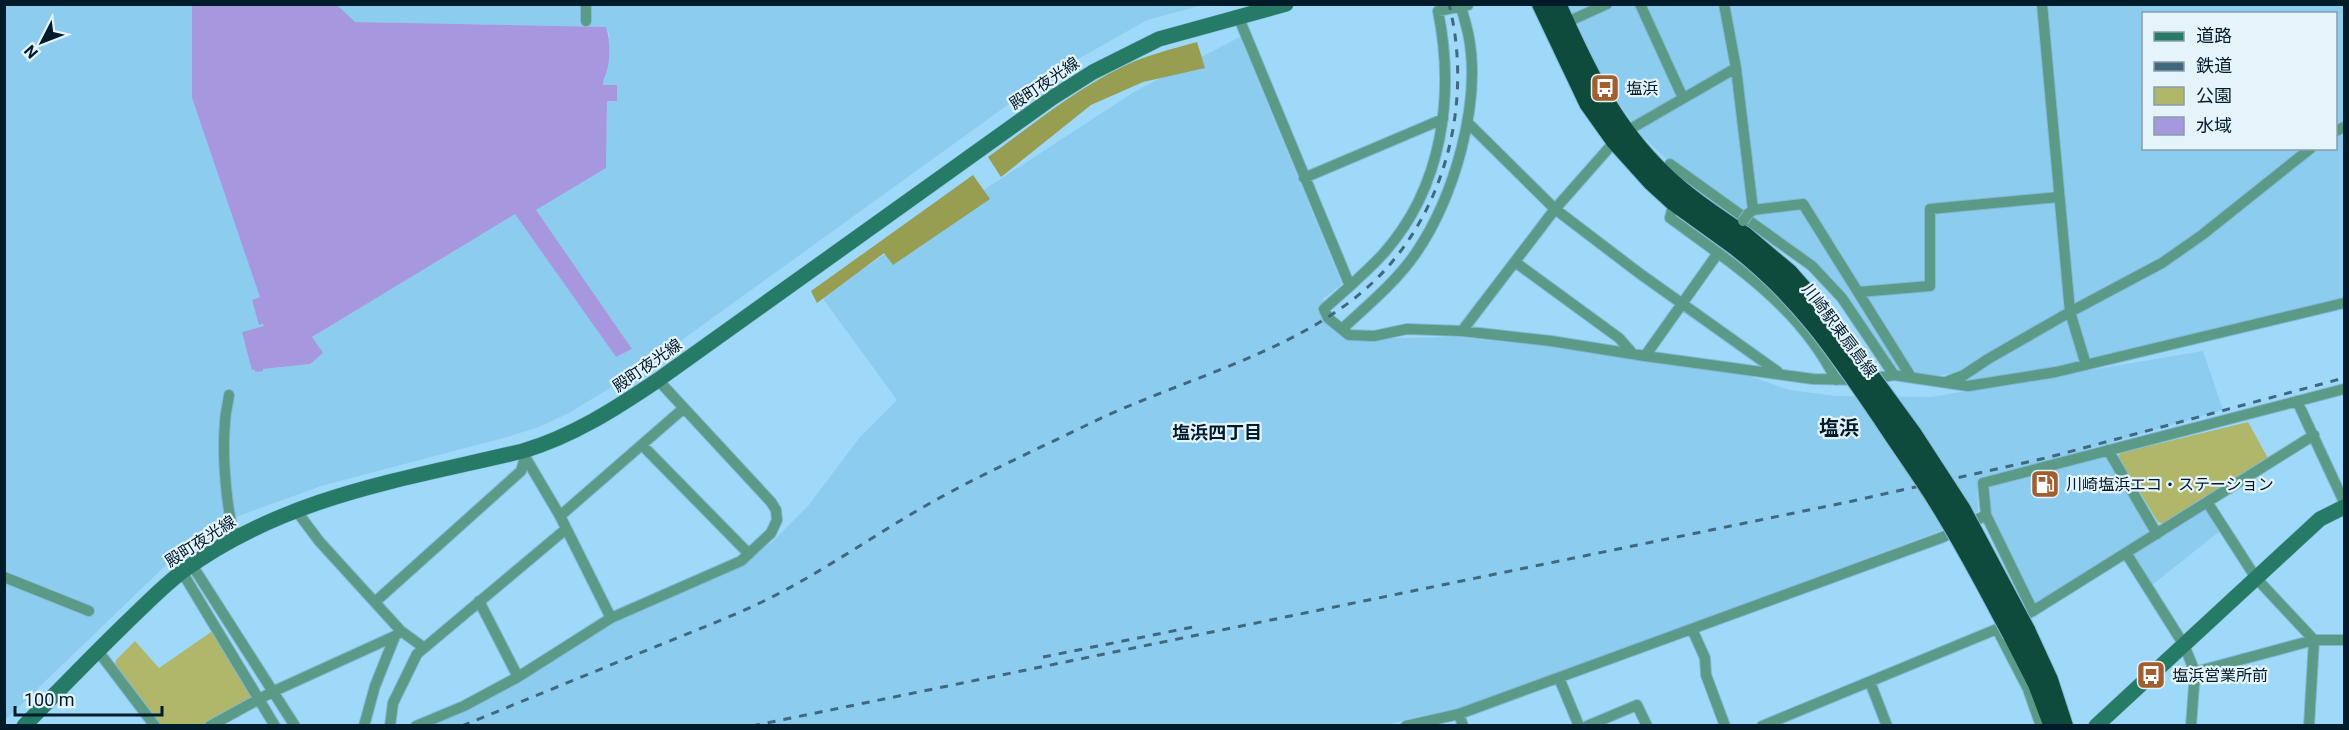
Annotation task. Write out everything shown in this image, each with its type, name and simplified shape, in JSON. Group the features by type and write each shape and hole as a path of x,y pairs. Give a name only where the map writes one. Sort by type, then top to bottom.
{"highway":[{"name":"川崎駅東扇島線","path":"1541,4 1588,102 1620,136 1652,181 1674,202 1743,226"},
{"name":"川崎駅東扇島線","path":"1557,4 1584,65 1620,136 1679,188 1743,226 1826,315 1912,433 1962,510 2012,632 2037,684 2052,726"},
{"name":"川崎駅東扇島線","path":"2012,632 2049,680 2064,726"}],"street":[{"path":"586,4 586,21"},
{"name":"殿町夜光線","path":"24,726 98,651 187,568 235,537 295,509 329,498 524,455 580,428 619,407 658,380 1015,125 1093,72 1159,39 1286,4"},
{"path":"1566,23 1607,4"},
{"path":"1640,4 1683,98"},
{"path":"1724,4 1736,68 1743,226 1803,204 1911,377"},
{"path":"2042,4 2070,312 2086,365"},
{"path":"1342,328 1392,281 1424,240 1445,199 1467,123 1472,72 1464,6 1438,11 1446,70 1443,119 1431,169 1411,215 1383,254 1324,309 1328,318 1349,335 1374,336 1407,329 1462,331 1551,341 1780,374 1836,380 1864,380 1894,375 1968,386 2086,365 2344,303"},
{"path":"1238,16 1350,286"},
{"path":"1462,331 1555,209 1620,136 1736,68"},
{"path":"1304,178 1443,119"},
{"path":"1467,123 1555,209 1780,374"},
{"path":"1946,382 1965,375 1988,359 2070,312 2162,263 2202,235 2308,150"},
{"path":"1670,164 1812,266 1842,298 1894,375"},
{"path":"1859,292 1930,286 1930,209 2059,197"},
{"path":"1674,202 1670,218 1746,272 1773,297 1815,346 1836,380"},
{"path":"1645,356 1718,253"},
{"path":"1515,262 1619,338 1633,354"},
{"path":"416,726 464,706 518,677 611,618 733,565 749,554 771,533 777,520 776,510 658,380"},
{"path":"2033,611 1986,515 1983,483 2344,388"},
{"path":"229,395 225,423 226,452 229,519 235,537"},
{"path":"2297,401 2344,502"},
{"path":"560,516 684,408"},
{"path":"1766,725 1870,682 2012,632 2033,611 2314,435"},
{"path":"642,445 749,554"},
{"path":"2108,450 2157,534"},
{"path":"524,455 560,516 611,618"},
{"path":"375,602 521,471 524,455"},
{"path":"2207,502 2256,578 2314,640 2309,726"},
{"path":"2096,726 2320,519 2344,507"},
{"path":"295,509 319,541 375,602 398,634 423,647"},
{"path":"1406,726 1459,714 1559,678 1943,537 1986,515"},
{"path":"390,726 393,703 417,654 423,647 566,529"},
{"path":"2126,553 2184,645 2195,672 2191,726"},
{"path":"187,568 295,726"},
{"path":"187,568 275,726"},
{"path":"4,577 89,611"},
{"path":"479,601 518,677"},
{"path":"1692,629 1705,658 1706,675 1725,726"},
{"path":"2012,632 2041,726"},
{"path":"210,726 259,698 398,634"},
{"path":"364,726 375,686 398,634"},
{"path":"2195,672 2314,640 2344,640"},
{"path":"98,651 155,726"},
{"path":"1559,678 1579,726"},
{"path":"1870,682 1887,726"},
{"path":"1587,726 1637,705 1647,726"},
{"path":"1459,714 1463,726"}],"shaded area":[{"path":"5,5 192,5 192,98 261,297 252,300 260,325 264,324 264,326 242,332 255,370 310,364 311,338 515,213 616,357 632,349 536,210 606,168 607,100 616,100 617,86 603,86 603,78 608,69 609,34 606,27 354,22 337,5 1203,5 1147,20 1045,78 646,366 569,413 539,427 507,437 321,486 233,518 166,565 5,720"},
{"path":"1568,5 2344,5 2344,298 2093,359 1966,383 1955,374 1919,377 1894,368 1841,292 1664,157 1642,136 1606,85"},
{"path":"1240,37 1342,284 1323,299 1318,311 1332,327 1350,339 1458,337 1514,343 1516,340 1737,372 1790,390 1836,396 1931,397 2203,351 2223,410 1977,481 1978,511 1942,530 1467,708 1384,725 426,726 494,696 623,617 727,573 772,542 808,506 860,437 897,400 821,296 1134,92"},
{"path":"2105,457 2109,458 2151,532 2033,606 1993,521 1988,492 1990,485"},
{"path":"2202,508 2208,509 2220,531 2152,585 2134,557 2134,552"}],"green space":[{"path":"1197,42 1205,68 1143,82 1091,105 1001,177 988,157 1053,109 1104,76 1140,59"},
{"path":"973,175 990,199 893,265 884,253 817,303 811,291"},
{"path":"2248,422 2269,460 2164,524 2158,522 2118,457 2120,453"},
{"path":"214,630 255,696 204,725 159,725 115,665 116,660 135,641 159,668"}],"water":[{"path":"192,5 337,5 355,22 606,27 609,57 603,85 617,85 617,101 607,101 606,168 536,210 632,349 616,357 515,214 312,337 323,353 310,364 263,369 263,371 255,372 252,370 242,332 264,326 259,325 252,300 260,297 192,98"}],"railway":[{"path":"462,726 762,602 968,483 1093,422 1286,341 1322,321 1356,297 1385,270 1407,242 1425,212 1450,145 1456,110 1458,75 1449,4"},
{"path":"752,726 1848,502 2046,458 2344,378"},
{"path":"1043,657 1193,627"}],"place":[{"name":"塩浜","path":"1605,88"},
{"name":"川崎塩浜エコ・ステーション","path":"2045,484"},
{"name":"塩浜営業所前","path":"2151,675"}],"district":[{"name":"塩浜","path":"1839,428"},
{"name":"塩浜四丁目","path":"1217,433"}]}
